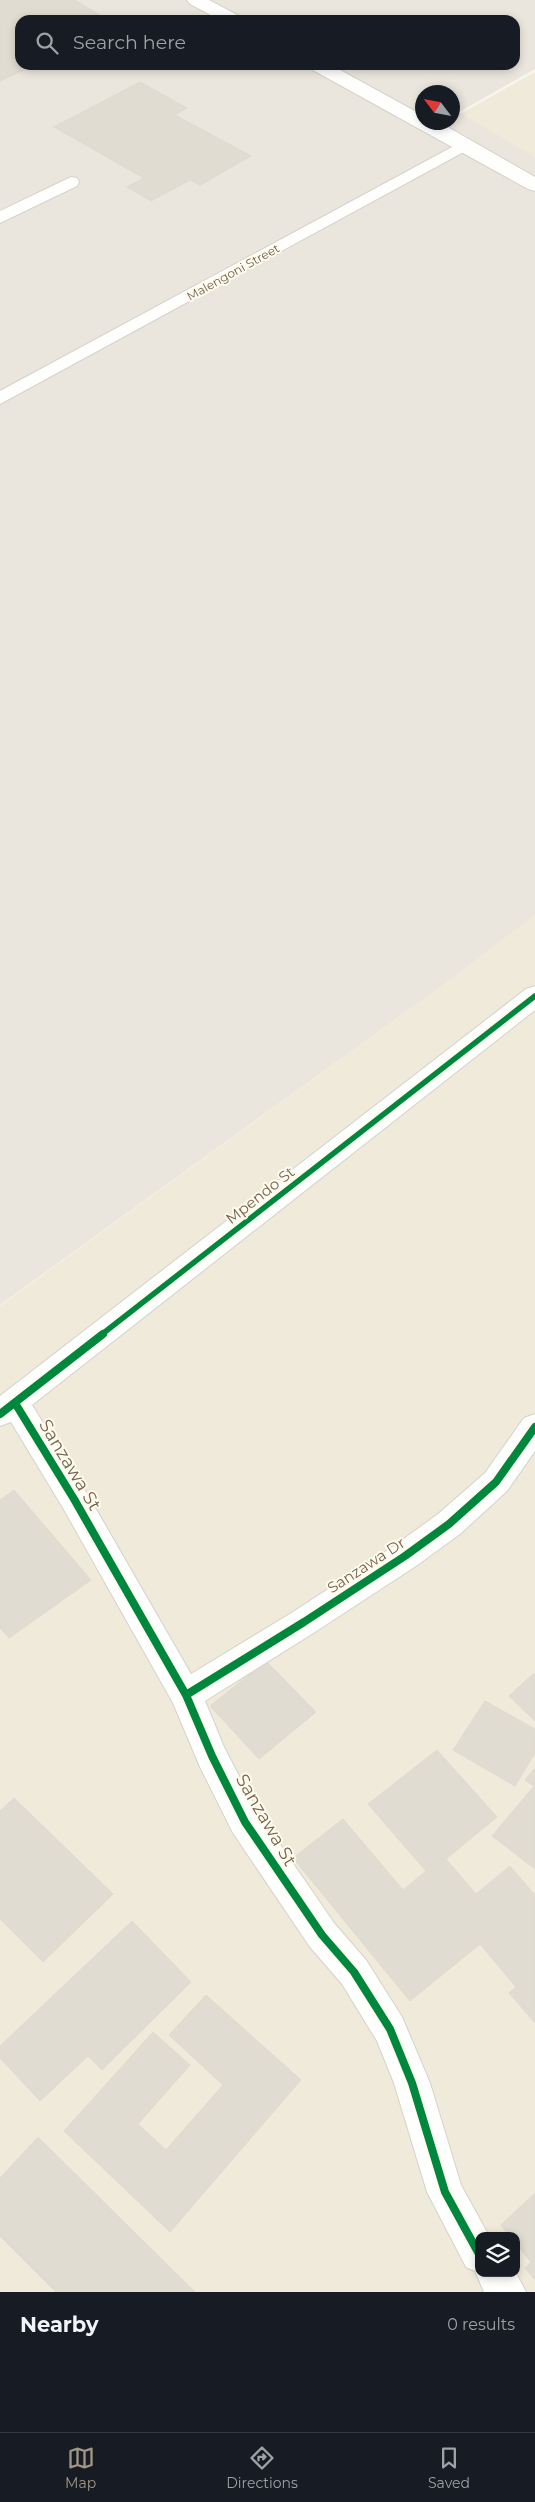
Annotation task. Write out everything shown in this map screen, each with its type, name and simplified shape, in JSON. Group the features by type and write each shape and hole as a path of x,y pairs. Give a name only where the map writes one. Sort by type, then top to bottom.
{"street":[{"path":"196,0 224,15"},
{"path":"326,70 415,118"},
{"path":"438,130 535,185"},
{"name":"Mpendo St","path":"7,1408 535,996"},
{"name":"Sanzawa St","path":"7,1408 74,1499 186,1695 212,1756 245,1822 322,1936 354,1972 390,2029 412,2083 445,2192 475,2247"},
{"name":"Sanzawa Dr","path":"186,1695 304,1622 405,1556 449,1524 496,1482 535,1427"},
{"path":"496,2277 507,2292"}],"lane":[{"name":"Malengoni Street","path":"0,398 465,145"},
{"path":"0,218 71,182"}],"shaded area":[{"path":"0,0 535,0 535,69 460,111 460,85 415,85 415,130 460,130 460,113 535,157 535,915 450,980 0,1305"},
{"path":"535,72 535,162 460,118 460,114"},
{"path":"535,915 535,2292 0,2292 0,1306 450,980"}],"building":[{"path":"0,0 74,0 100,15 15,15 15,70 24,70 0,81"},
{"path":"140,82 187,108 175,115 251,156 200,185 190,180 151,201 127,187 144,178 54,127"},
{"path":"14,1490 91,1580 9,1638 0,1628 0,1500"},
{"path":"266,1661 316,1712 259,1759 210,1706"},
{"path":"533,1674 535,1675 535,1721 509,1696"},
{"path":"485,1701 535,1729 535,1753 515,1786 453,1750"},
{"path":"437,1750 497,1817 446,1859 476,1894 510,1866 535,1895 535,2023 509,1993 516,1987 480,1944 410,2001 293,1858 343,1819 403,1890 426,1871 368,1804"},
{"path":"535,1768 535,1869 492,1836 534,1786 525,1780"},
{"path":"14,1798 113,1894 43,1962 0,1919 0,1811"},
{"path":"132,1921 191,1982 102,2070 88,2056 40,2101 0,2058 0,2046"},
{"path":"206,1995 301,2080 170,2232 64,2131 153,2032 190,2065 138,2124 166,2150 223,2085 169,2035"},
{"path":"38,2137 195,2292 56,2292 0,2236 0,2178"},
{"path":"535,2193 535,2280 525,2268 531,2262 520,2249 520,2232 506,2232 501,2225"}],"cycle path":[{"path":"0,1414 535,996"},
{"path":"15,1403 74,1499 186,1695 212,1756 245,1822 322,1935 354,1972 390,2029 412,2083 445,2192 475,2247"},
{"path":"186,1695 304,1622 405,1556 449,1524 496,1482 535,1427"}]}
